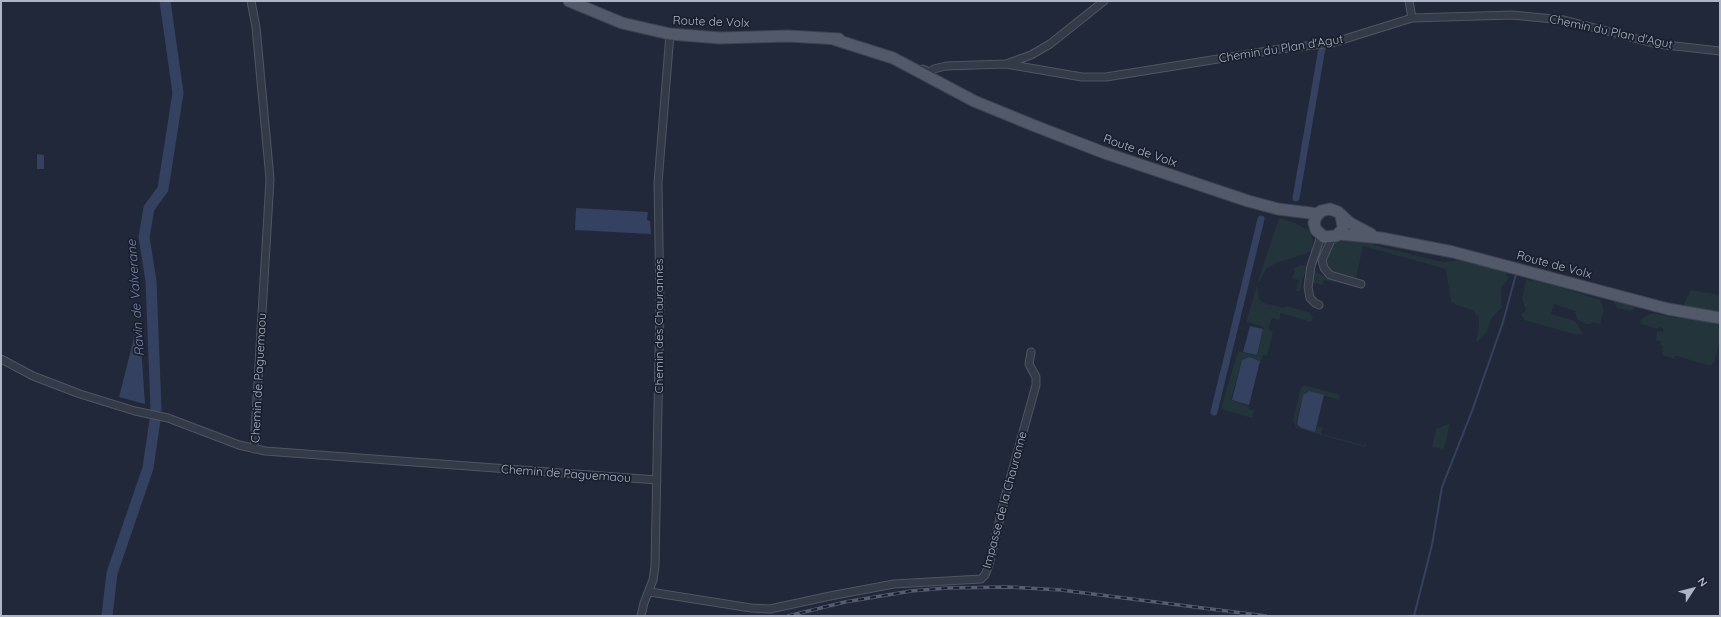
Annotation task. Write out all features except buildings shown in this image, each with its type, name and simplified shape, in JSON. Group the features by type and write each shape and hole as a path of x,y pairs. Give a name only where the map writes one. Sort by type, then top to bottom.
{"main road":[{"name":"Route de Volx","path":"569,1 622,23 670,34 720,38 788,36 853,40 875,45 896,52 932,71 996,110"},
{"name":"Route de Volx","path":"833,39 893,58 974,101 1102,152 1213,190 1278,209 1318,214"},
{"name":"Route de Volx","path":"1278,209 1327,233 1380,238 1453,252 1668,309 1720,318"},
{"path":"1325,209 1338,212 1341,216 1343,226 1327,233 1315,220 1318,214 1325,209"},
{"name":"Route de Volx","path":"1341,216 1356,226 1380,238"}],"street":[{"name":"Chemin de Paguemaou","path":"251,1 257,41 270,179 254,449 308,455 657,480"},
{"path":"893,58 901,58 927,71 932,71 946,66 1006,64 1030,55 1050,44 1104,1"},
{"path":"1409,1 1412,18"},
{"name":"Chemin du Plan d'Agut","path":"1006,64 1082,77 1106,77 1332,42 1412,18 1512,15 1564,20 1657,44 1720,52"},
{"name":"Chemin des Chaurannes","path":"641,616 644,603 650,592 655,572 660,304 658,183 670,34"},
{"path":"1327,233 1322,260 1324,268 1330,275 1361,284"},
{"path":"1319,305 1312,301 1308,289 1312,266 1327,233"},
{"name":"Impasse de la Chauranne","path":"650,592 751,608 770,609 894,584 980,579 985,575 989,564 1004,501 1036,385 1037,379 1029,364 1031,352"},
{"path":"1,359 33,376 80,394 136,411 168,418 239,445 254,449"}],"shaded area":[{"path":"1279,218 1295,223 1308,230 1313,239 1312,250 1305,254 1276,263 1266,269 1260,281 1258,281"},
{"path":"1340,240 1371,242 1373,245 1443,262 1459,260 1505,269 1508,279 1501,288 1502,307 1491,319 1487,332 1476,343 1479,317 1472,310 1451,301 1446,269 1363,246 1356,278 1330,271 1326,261 1329,251 1333,244"},
{"path":"1300,265 1308,266 1309,269 1303,277 1300,291 1296,291 1299,280 1292,278 1295,274 1294,268"},
{"path":"1312,270 1327,278 1343,282 1343,284 1324,280 1323,285 1311,282"},
{"path":"1526,280 1542,281 1600,300 1604,310 1600,324 1592,322 1590,324 1586,324 1577,319 1575,311 1554,304 1551,314 1575,321 1583,334 1574,334 1524,320 1521,314 1526,310 1522,299"},
{"path":"1257,285 1259,299 1264,303 1283,308 1286,306 1309,312 1313,317 1311,322 1281,313 1279,320 1272,318 1268,329 1273,332 1267,356 1263,355 1261,361 1249,357 1242,360 1231,400 1249,406 1248,409 1254,410 1252,418 1221,409 1238,351 1257,356 1264,327 1246,322"},
{"path":"1691,290 1720,295 1720,313 1682,308"},
{"path":"1618,299 1636,305 1635,309 1630,311 1617,308 1613,301"},
{"path":"1653,313 1671,317 1701,320 1720,325 1720,340 1714,363 1710,366 1677,356 1675,356 1675,359 1662,355 1663,346 1661,345 1661,342 1656,340 1657,331 1663,332 1663,328 1659,327 1658,329 1640,324 1641,319"},
{"path":"1304,385 1340,395 1339,400 1308,391 1303,395 1296,424 1300,429 1315,432 1317,426 1323,428 1321,434 1364,445 1366,440 1366,446 1364,447 1296,428 1293,420 1301,387"},
{"path":"1450,423 1444,449 1432,447 1436,429"}],"water":[{"path":"37,154 44,155 44,169 37,169"},
{"path":"576,208 648,212 647,220 650,221 651,234 575,230"},
{"path":"1250,326 1263,329 1257,355 1243,352"},
{"path":"136,330 140,331 145,404 119,397"},
{"path":"1249,357 1260,361 1249,405 1232,400 1242,360"},
{"path":"1309,391 1324,395 1315,432 1301,428 1297,424 1303,395"}],"waterway":[{"name":"Ravin de Valverane","path":"156,409 151,281 144,237 149,208 163,189 178,93 165,1"},
{"path":"1296,198 1322,48"},
{"path":"1214,412 1261,219"},
{"path":"1414,616 1432,545 1442,487 1472,411 1503,322 1516,274"},
{"name":"Ravin de Valverane","path":"107,616 112,573 148,468 155,420"}],"railway":[{"path":"788,616 845,602 911,591 947,588 1009,587 1061,590 1266,616"}]}
